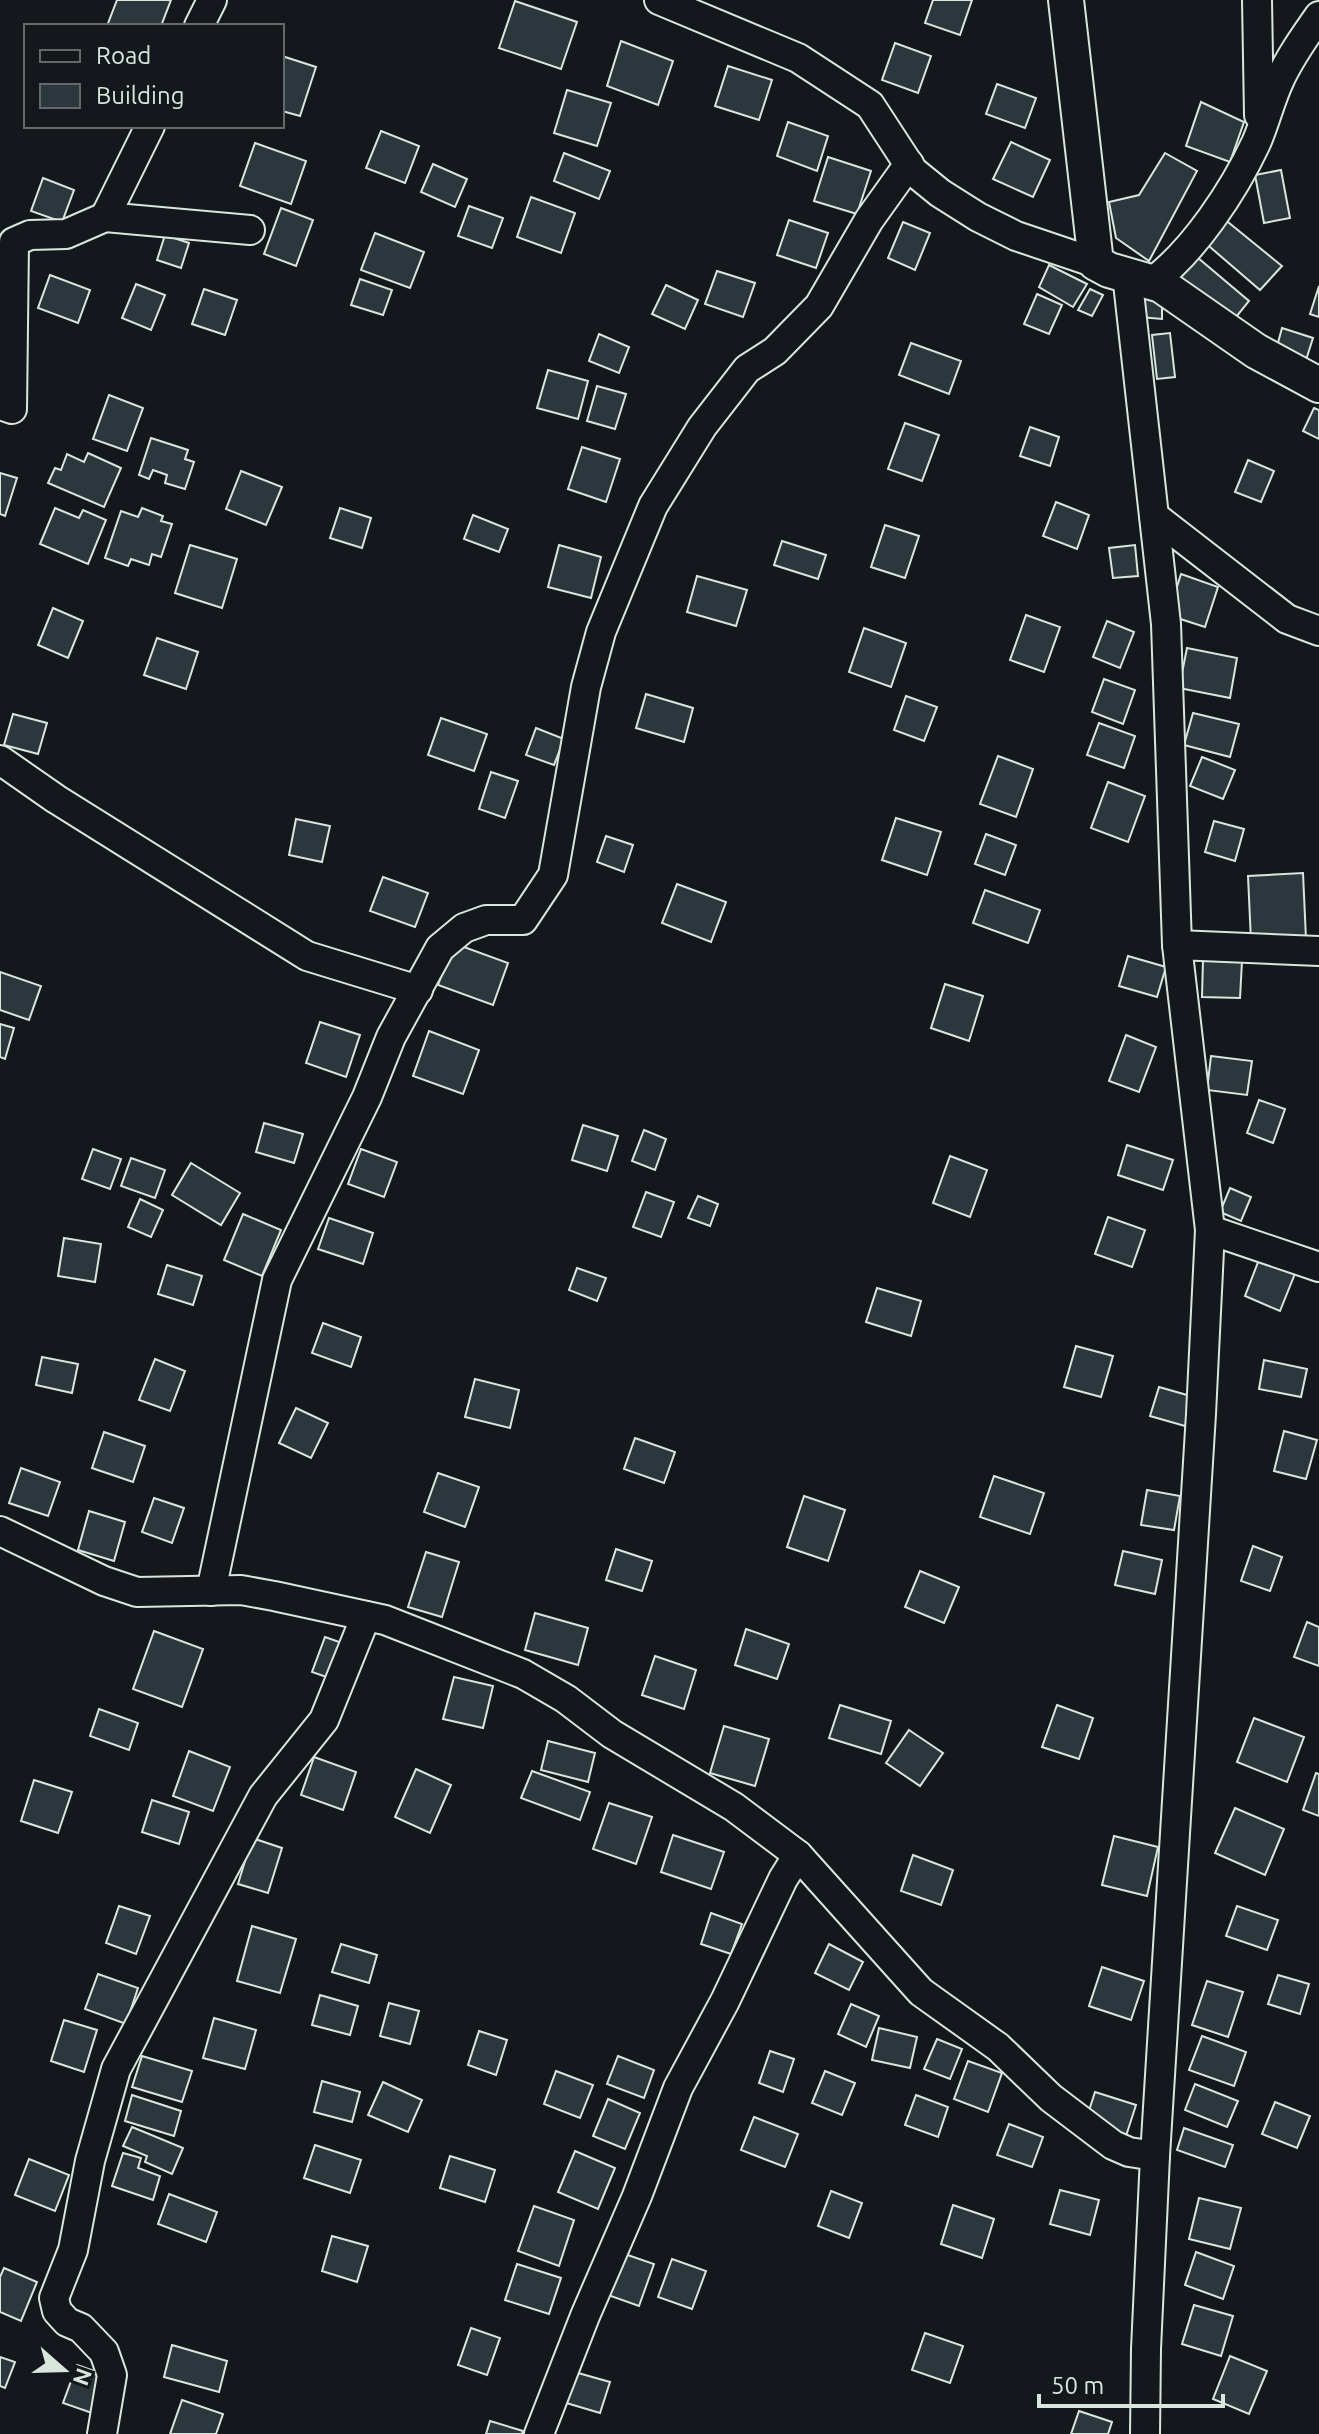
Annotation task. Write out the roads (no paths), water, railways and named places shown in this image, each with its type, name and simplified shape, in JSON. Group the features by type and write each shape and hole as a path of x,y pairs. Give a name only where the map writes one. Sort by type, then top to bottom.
{"main road":[{"path":"1066,0 1125,273 1161,285 1256,351 1319,385"}],"street":[{"path":"200,24 212,0"},
{"path":"659,0 722,12 870,105 913,171 978,217 1016,236 1125,273 1167,271 1207,225 1237,178 1260,133 1279,80 1319,16"},
{"path":"1257,0 1260,133"},
{"path":"105,217 149,128"},
{"path":"211,1591 277,1280 367,1097 391,1037 440,948 464,928 486,920 523,920 553,875 586,687 601,632 653,506 702,427 747,369 775,351 819,306 869,220 909,164"},
{"path":"0,405 12,409 14,242 30,235 66,234 105,217 250,230"},
{"path":"1125,273 1166,624 1177,945 1210,1230 1155,2156 1145,2434"},
{"path":"1154,516 1287,619 1319,631"},
{"path":"0,760 56,799 307,956 418,990"},
{"path":"1177,945 1319,951"},
{"path":"1210,1230 1319,1267"},
{"path":"0,1531 104,1581 137,1592 241,1590 366,1616 451,1644 523,1674 566,1699 612,1734 734,1807 798,1855 921,1992 998,2047 1051,2098 1113,2145 1129,2152 1155,2156"},
{"path":"102,2434 112,2375 104,2352 81,2328 67,2322 57,2311 54,2298 73,2250 90,2161 116,2069 263,1796 324,1720 366,1616"},
{"path":"539,2434 678,2088 725,2001 776,1892 798,1855"}]}
